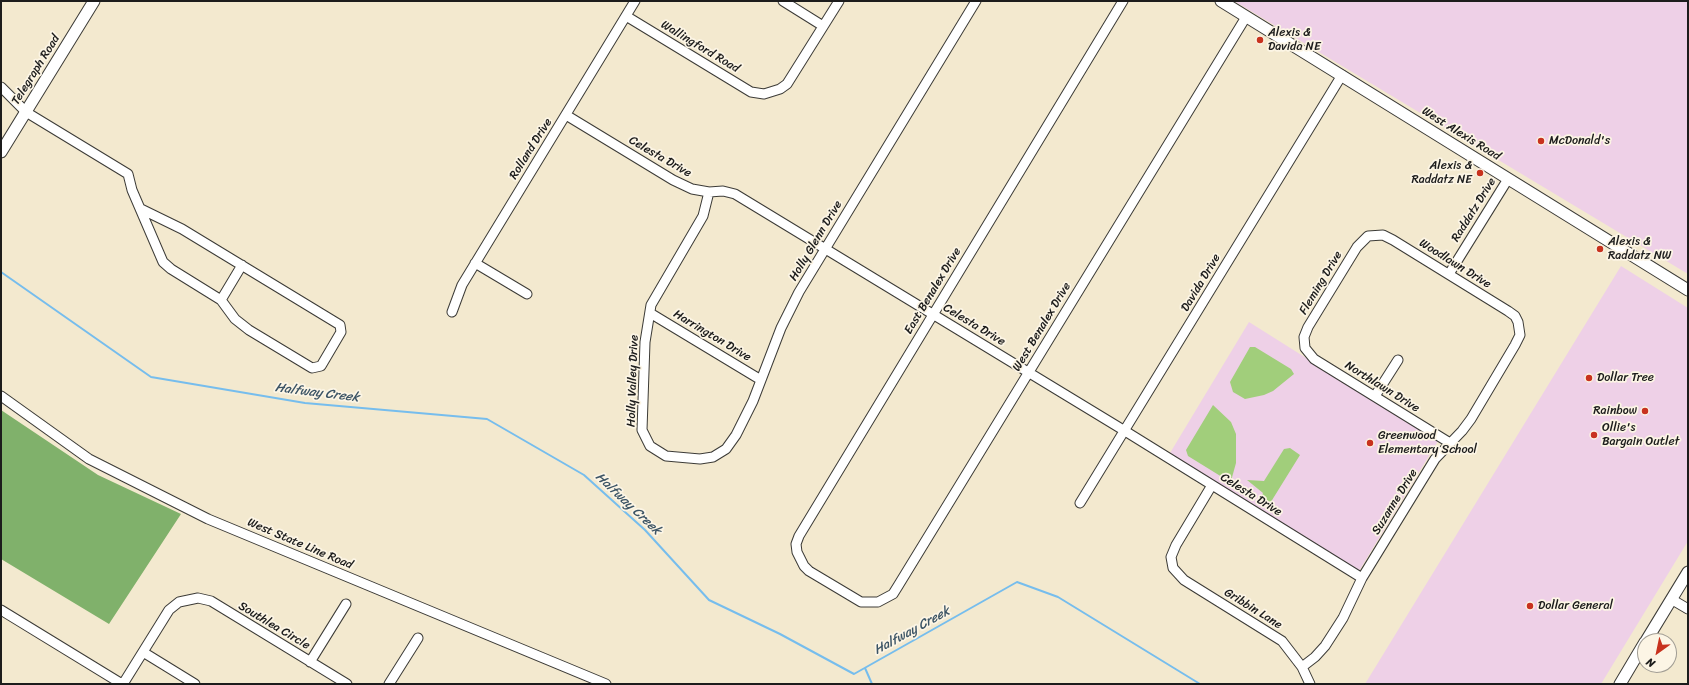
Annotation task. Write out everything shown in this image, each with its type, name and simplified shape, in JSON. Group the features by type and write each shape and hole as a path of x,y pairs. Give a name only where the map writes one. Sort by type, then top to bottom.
{"main road":[{"name":"Telegraph Road","path":"1,152 94,1"},
{"name":"West Alexis Road","path":"1220,1 1688,290"},
{"path":"1650,633 1688,572"},
{"path":"1620,684 1637,655"}],"street":[{"name":"Rolland Drive","path":"452,312 462,285 634,1"},
{"path":"783,1 823,26 839,1"},
{"name":"Holly Glenn Drive","path":"666,456 700,459 713,457 726,449 736,435 791,308 976,1"},
{"name":"East Benalex Drive","path":"833,586 804,566 797,552 796,544 799,536 1123,1"},
{"name":"Wallingford Road","path":"626,16 751,92 764,94 780,89 787,84 823,26"},
{"name":"West Benalex Drive","path":"833,586 861,602 878,602 893,594 1246,16"},
{"name":"Davida Drive","path":"1080,502 1125,431 1342,75"},
{"path":"1,87 26,112 128,174 132,190 163,262 171,269 221,300 225,308 242,326 312,368 321,366 341,332 340,325 182,229 141,209"},
{"name":"Celesta Drive","path":"566,115 673,180 692,189 709,192 723,191 735,194 1125,431 1362,578"},
{"name":"Raddatz Drive","path":"1449,274 1508,178"},
{"name":"Holly Valley Drive","path":"666,456 650,446 642,430 645,342 651,305 656,294 703,216 709,192"},
{"name":"Woodlawn Drive","path":"1368,236 1383,235 1393,240 1508,311 1515,316 1520,328"},
{"name":"Fleming Drive","path":"1305,348 1304,337 1308,327 1357,247 1368,236"},
{"path":"475,263 527,294"},
{"path":"221,300 242,265"},
{"name":"Harrington Drive","path":"650,313 761,380"},
{"name":"Suzanne Drive","path":"1302,667 1315,657 1325,646 1343,618 1362,578 1435,459 1462,431 1471,419 1515,345 1520,335 1520,328"},
{"name":"Northlawn Drive","path":"1305,348 1314,359 1450,443"},
{"path":"1375,396 1398,360"},
{"name":"West State Line Road","path":"1,396 89,459 208,519 606,684"},
{"name":"Gribbin Lane","path":"1212,485 1176,545 1171,557 1172,564 1177,575 1282,642 1302,667 1310,684"},
{"name":"Southlea Circle","path":"143,652 173,606 186,599 198,598 211,601 347,684"},
{"path":"1671,599 1688,609"},
{"path":"310,662 346,604"},
{"path":"1,610 122,684 143,652 195,684"},
{"path":"389,684 418,638"}],"shaded area":[{"path":"1234,1 1688,1 1688,274"},
{"path":"1621,266 1688,308 1688,541 1601,684 1365,684"},
{"path":"1249,322 1438,441 1359,571 1170,453"}],"green space":[{"path":"1250,347 1255,347 1291,369 1294,374 1273,391 1264,395 1245,399 1233,392 1230,382"},
{"path":"1213,405 1231,422 1236,434 1236,463 1231,481 1188,456 1186,450"},
{"path":"1,410 98,475 181,514 109,624 1,559"},
{"path":"1290,448 1300,455 1269,505 1260,500 1263,493 1247,480 1264,481 1284,449"}],"waterway":[{"name":"Halfway Creek","path":"1,272 151,377 305,403 487,419 584,475 645,530 709,600 780,634 854,674 1017,582 1058,597 1200,684"},
{"path":"865,668 872,684"}],"place":[{"name":"Alexis & Davida NE","path":"1260,40"},
{"name":"McDonald's","path":"1541,141"},
{"name":"Alexis & Raddatz NE","path":"1480,173"},
{"name":"Alexis & Raddatz NW","path":"1600,249"},
{"name":"Dollar Tree","path":"1589,378"},
{"name":"Rainbow","path":"1645,411"},
{"name":"Ollie's Bargain Outlet","path":"1594,435"},
{"name":"Greenwood Elementary School","path":"1370,443"},
{"name":"Dollar General","path":"1530,606"}]}
